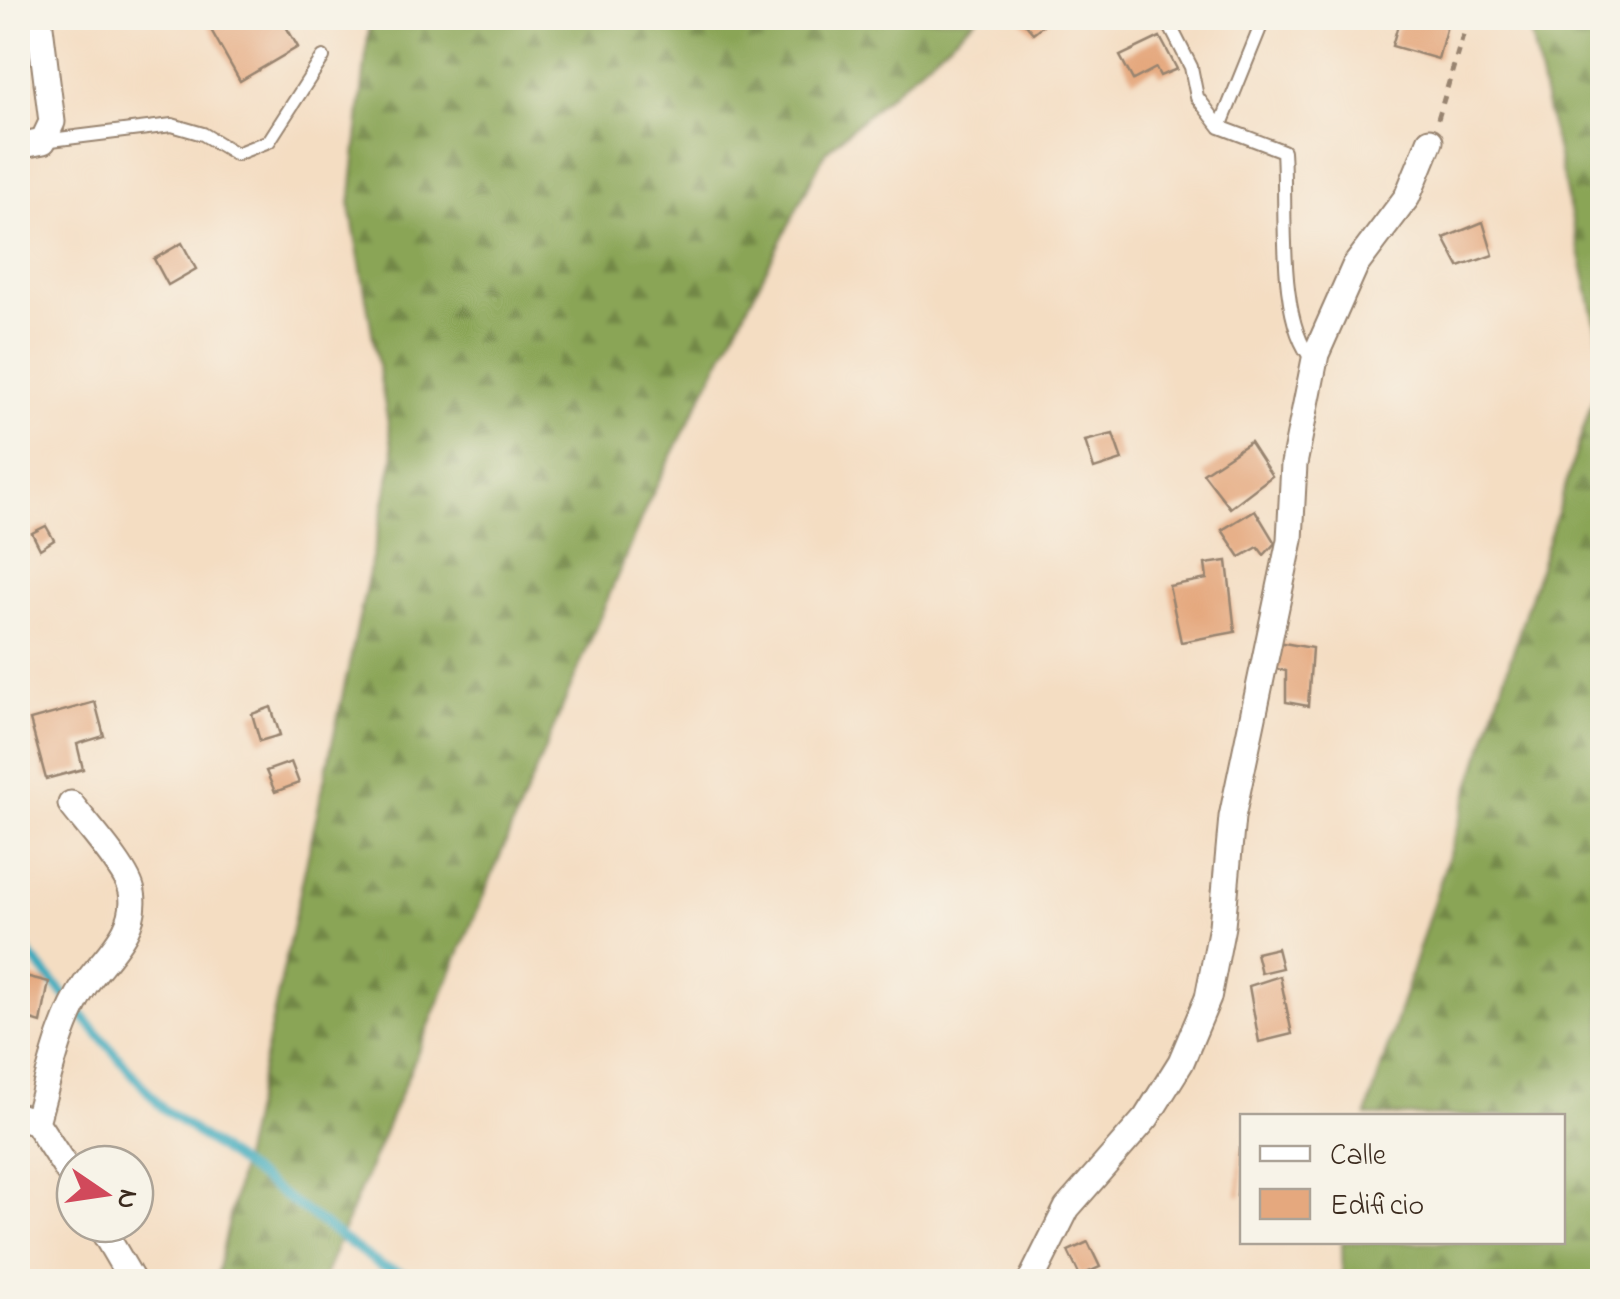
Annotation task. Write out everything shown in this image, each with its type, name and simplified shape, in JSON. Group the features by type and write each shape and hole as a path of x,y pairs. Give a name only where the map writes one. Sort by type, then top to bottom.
{"street":[{"path":"30,143 52,122 39,18"},
{"path":"1030,1282 1067,1208 1146,1118 1181,1062 1208,998 1222,926 1232,817 1281,590 1290,540 1294,464 1315,362 1355,266 1407,197 1430,141"},
{"path":"55,1156 26,1119 83,988 125,932 133,912 132,887 70,804"},
{"path":"111,1244 133,1282"}],"lane":[{"path":"1166,18 1191,67 1197,97 1220,127 1283,151 1288,283 1300,347 1315,362"},
{"path":"1220,127 1264,18"},
{"path":"30,143 172,126 203,134 236,154 269,141 323,57"}],"path":[{"path":"1430,141 1468,18"}],"green space":[{"path":"370,18 976,18 826,151 647,505 322,1281 216,1281 394,457 350,206"},
{"path":"1527,18 1602,18 1602,353"},
{"path":"1602,370 1602,1281 1343,1281 1342,1244 1565,1244 1565,1114 1367,1114"}],"building":[{"path":"281,18 298,47 240,81 206,21"},
{"path":"1020,18 1052,18 1033,33"},
{"path":"1400,18 1449,18 1438,59 1392,46"},
{"path":"1160,37 1177,69 1160,76 1156,68 1133,80 1120,56"},
{"path":"1483,222 1493,255 1459,267 1444,238"},
{"path":"182,243 196,269 168,285 154,259"},
{"path":"1113,434 1122,460 1094,469 1085,441"},
{"path":"1250,442 1272,476 1230,508 1203,473"},
{"path":"1255,510 1275,543 1264,555 1258,547 1240,557 1222,530"},
{"path":"46,526 54,540 40,549 32,533"},
{"path":"1227,561 1235,632 1181,642 1169,586 1207,579 1205,564"},
{"path":"1278,642 1312,648 1308,706 1286,702 1286,671 1273,668"},
{"path":"95,702 104,736 77,744 83,769 46,779 30,720"},
{"path":"271,707 280,735 260,741 252,714"},
{"path":"291,762 299,783 275,792 266,771"},
{"path":"1277,948 1282,968 1261,973 1256,953"},
{"path":"21,975 49,982 41,1023 18,1016"},
{"path":"1280,976 1292,1034 1259,1042 1249,986"},
{"path":"1239,1149 1240,1149 1240,1196"},
{"path":"1088,1242 1100,1267 1080,1276 1068,1251"}],"waterway":[{"path":"18,941 161,1107 381,1266 430,1282"}]}
